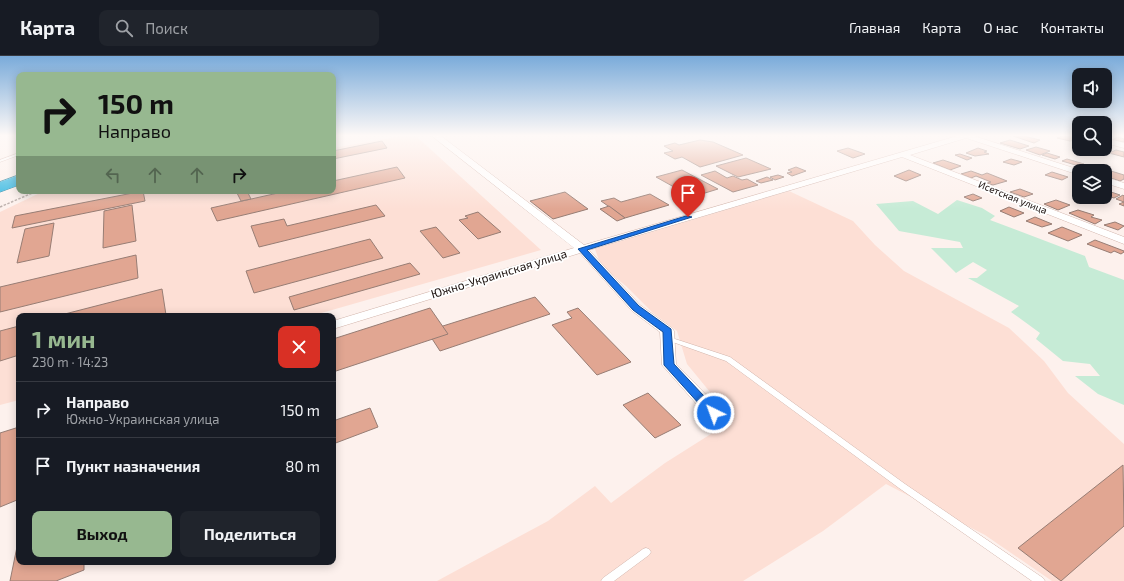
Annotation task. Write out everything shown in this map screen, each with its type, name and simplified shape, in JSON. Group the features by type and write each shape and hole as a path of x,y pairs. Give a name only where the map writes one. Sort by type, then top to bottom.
{"highway":[{"path":"0,177 16,171"},
{"path":"0,187 16,181"}],"street":[{"path":"468,160 582,249 636,308 667,331 669,339 669,365 714,413"},
{"name":"Южно-Украинская улица","path":"336,324 879,160"},
{"name":"Исетская улица","path":"918,160 1124,241"},
{"path":"1043,160 1072,170"},
{"path":"1112,182 1124,186"}],"lane":[{"path":"669,339 728,359 902,486 1040,581"},
{"path":"606,581 646,552"}],"path":[{"path":"0,207 31,194"}],"shaded area":[{"path":"336,160 443,160 541,250 321,313 16,313 16,401 0,405 0,212 38,194 336,194"},
{"path":"789,191 853,221 875,245 904,271 1009,328 1044,361 1068,393 1124,444 1124,581 1052,581 985,535 886,484 823,531 743,581 437,581 548,521 595,486 611,503 665,463 733,420 687,364 677,331 653,313 626,286 601,266 595,249"}],"green space":[{"path":"957,200 982,208 995,216 990,220 1085,256 1089,267 1124,280 1124,405 1098,394 1075,376 1100,376 1090,364 1063,361 1036,339 1040,333 1011,312 1019,306 968,278 977,278 987,270 973,262 956,273 931,248 963,248 960,242 899,231 876,204 913,201 938,214"}],"building":[{"path":"688,160 723,160 700,167"},
{"path":"737,160 752,160 771,169 738,177 716,166"},
{"path":"944,160 961,166 950,170 933,163"},
{"path":"1016,160 1022,162 1014,165 1003,162"},
{"path":"1072,160 1084,164 1072,164 1062,161"},
{"path":"397,167 405,178 336,194 336,180"},
{"path":"796,167 806,171 792,176 787,173 792,172 788,170"},
{"path":"682,170 718,189 692,197 656,177"},
{"path":"909,170 921,175 906,181 894,176"},
{"path":"715,171 727,178 733,176 742,180 747,179 758,185 733,192 701,175"},
{"path":"971,171 982,175 987,173 1007,181 993,185 987,183 991,182 976,176 971,178 961,174"},
{"path":"1112,171 1124,175 1124,179 1120,181 1112,178"},
{"path":"1052,172 1068,177 1062,180 1045,175"},
{"path":"778,175 784,177 775,180 770,177"},
{"path":"767,177 773,180 761,183 756,181"},
{"path":"1020,189 1033,194 1024,197 1010,192"},
{"path":"565,192 588,209 553,219 530,201"},
{"path":"1112,192 1120,195 1112,197"},
{"path":"128,194 144,194 145,201 12,228 15,216"},
{"path":"238,194 248,194 251,199 241,201"},
{"path":"274,194 335,194 217,221 211,208"},
{"path":"650,194 669,205 625,218 601,201 614,198 621,202"},
{"path":"973,194 982,198 973,201 964,197"},
{"path":"1123,195 1124,202 1116,199"},
{"path":"1056,200 1070,205 1058,210 1044,204"},
{"path":"132,205 136,241 103,248 104,211"},
{"path":"376,205 385,216 259,247 251,226 284,219 287,226"},
{"path":"609,206 625,218 617,221 600,209"},
{"path":"1009,207 1024,213 1014,217 1000,211"},
{"path":"1078,210 1094,215 1091,217 1102,220 1095,224 1069,213"},
{"path":"478,212 501,232 478,239 459,220 468,218 465,216"},
{"path":"1035,217 1052,224 1042,227 1026,221"},
{"path":"1115,222 1124,226 1118,230 1104,225"},
{"path":"54,223 49,256 17,263 25,229"},
{"path":"436,227 460,253 443,258 420,231"},
{"path":"1062,227 1082,235 1068,241 1048,233"},
{"path":"370,239 383,258 254,293 246,271"},
{"path":"1095,240 1124,252 1121,254 1114,251 1111,253 1087,244"},
{"path":"136,255 138,278 0,312 0,287"},
{"path":"410,263 420,274 294,310 289,297"},
{"path":"162,289 166,313 69,313"},
{"path":"535,297 550,314 440,351 427,331"},
{"path":"430,308 448,334 336,371 336,338"},
{"path":"578,308 631,362 597,375 552,325 572,318 567,312"},
{"path":"16,327 16,356 0,361 0,331"},
{"path":"648,393 681,425 655,438 623,405"},
{"path":"370,408 378,427 336,443 336,420"},
{"path":"16,428 16,500 0,507 0,433"},
{"path":"1123,465 1124,526 1061,581 1018,548"},
{"path":"16,552 16,565 84,565 84,570 56,581 10,581"}],"route":[{"path":"688,217 582,249 636,308 667,331 669,342 669,365 714,413"}]}
